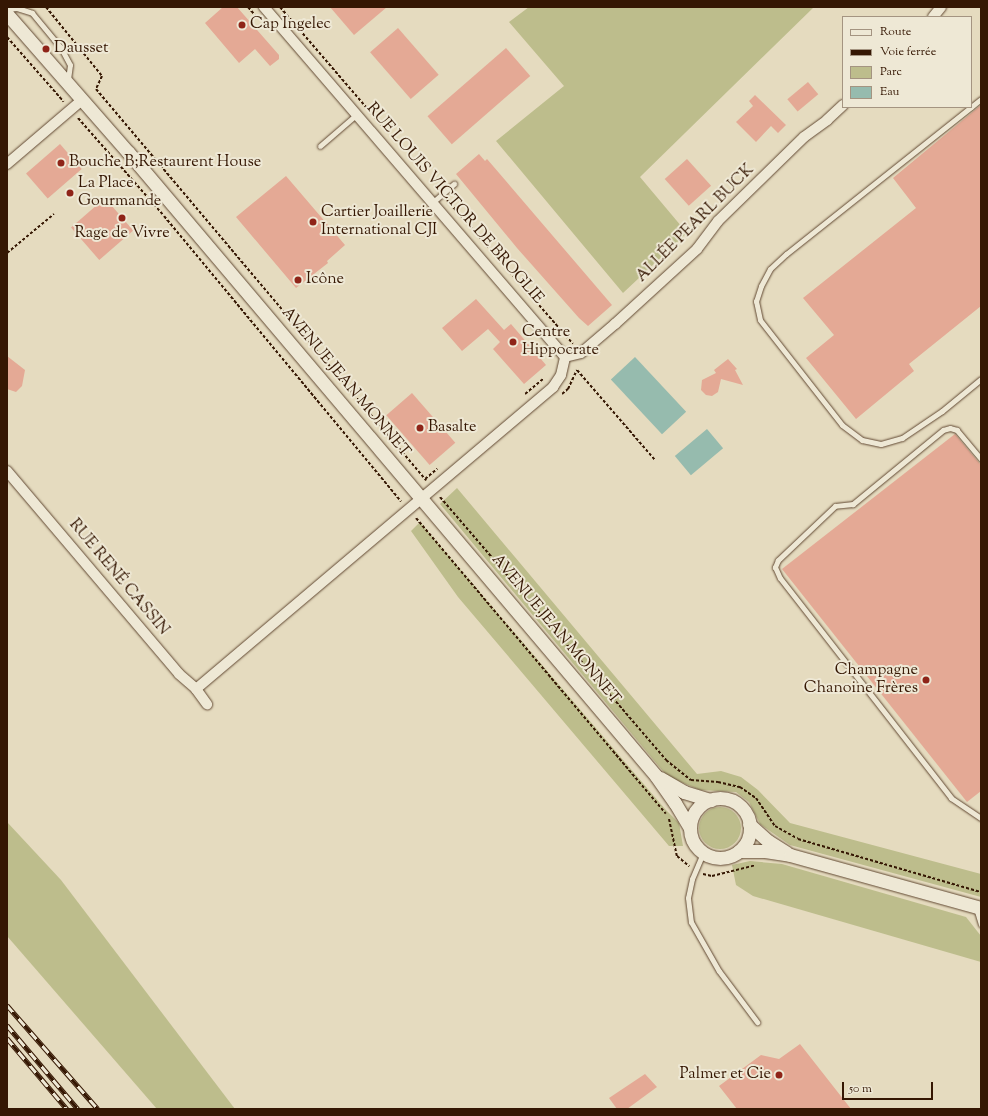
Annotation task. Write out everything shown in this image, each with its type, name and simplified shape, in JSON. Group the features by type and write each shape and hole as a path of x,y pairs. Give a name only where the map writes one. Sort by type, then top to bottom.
{"street":[{"name":"RUE LOUIS VICTOR DE BROGLIE","path":"264,7 565,357"},
{"path":"933,16 941,7"},
{"name":"AVENUE JEAN MONNET","path":"7,14 421,498 656,776 690,828"},
{"path":"7,164 82,100"},
{"name":"ALLÉE PEARL BUCK","path":"565,357 581,353 616,324 697,249 718,221 804,137 827,120 842,106"},
{"path":"196,689 553,387 561,375 565,357"},
{"name":"RUE RENÉ CASSIN","path":"7,471 179,674 196,689 207,704"},
{"name":"AVENUE JEAN MONNET","path":"656,776 684,792 711,800"},
{"path":"721,798 740,806 746,814 749,824 749,834 746,843 739,851 731,856 721,858 712,857 703,853 696,846 692,838 690,828 696,810 711,800 721,798"},
{"path":"749,824 766,846"},
{"path":"739,851 766,846 790,855 978,907"}],"lane":[{"path":"7,9 17,8 32,13 61,48 70,65 68,85"},
{"path":"972,106 981,99"},
{"path":"970,108 786,254 770,269 761,286 756,301 760,320 842,425 862,440 881,444 902,438 942,411 981,379"},
{"path":"320,146 356,114"},
{"path":"433,202 454,184"},
{"path":"981,459 957,430 950,428 943,430 853,504 835,506 778,560 775,567 780,578 952,798 981,818"},
{"path":"703,853 695,870 688,898 691,922 719,971 757,1022"},
{"path":"978,907 981,924"}],"path":[{"path":"46,7 102,76 96,89 433,488 666,760 691,780 718,782 740,788 756,798 775,826 798,838 981,892"},
{"path":"248,7 258,18"},
{"path":"280,7 390,134"},
{"path":"7,37 164,216 666,814 670,820 677,856 684,863 695,870 712,876 757,864 762,858 775,826"},
{"path":"442,195 581,353"},
{"path":"7,253 54,214"},
{"path":"565,357 655,460"},
{"path":"548,374 544,378 560,396 568,389 577,370"},
{"path":"684,792 691,780"},
{"path":"666,814 675,803"}],"green space":[{"path":"529,7 814,7 640,177 687,233 623,293 496,141 564,86 509,22"},
{"path":"457,488 697,774 721,771 741,777 758,790 790,823 981,874 981,897 790,845 760,824 749,802 736,792 700,790 667,776 440,504"},
{"path":"420,522 665,809 679,823 683,846 669,846 458,597 411,531"},
{"path":"720,807 735,813 741,828 735,843 720,849 705,843 699,828 705,813"},
{"path":"7,822 61,880 235,1109 157,1109 7,936"},
{"path":"750,861 782,864 966,917 981,936 981,962 753,896 736,885 732,865"}],"water":[{"path":"635,357 686,412 662,434 611,380"},
{"path":"707,429 723,448 691,475 675,456"}],"building":[{"path":"223,7 237,7 279,55 279,59 270,66 255,49 239,63 205,23"},
{"path":"330,7 387,7 354,35"},
{"path":"398,28 439,75 411,99 370,52"},
{"path":"506,48 530,76 452,144 428,116"},
{"path":"808,82 818,94 798,112 787,99"},
{"path":"755,95 786,125 778,133 771,126 756,142 736,122 753,106 749,101"},
{"path":"981,105 981,306 909,364 914,371 856,419 806,358 834,335 803,298 916,208 893,178"},
{"path":"60,144 82,169 48,198 26,174"},
{"path":"479,154 485,161 487,159 612,305 588,326 579,318 517,248 456,174"},
{"path":"687,159 711,186 689,206 665,179"},
{"path":"286,176 345,245 327,261 328,263 296,288 236,217"},
{"path":"105,198 133,230 99,260 71,228"},
{"name":"Centre Hippocrate","path":"476,299 504,330 511,324 546,365 524,384 493,349 500,342 488,329 462,351 442,328"},
{"path":"7,356 25,370 22,386 16,392 7,389"},
{"path":"728,359 737,369 735,370 743,385 721,379 718,392 712,396 706,395 701,390 702,380 716,373 714,370"},
{"name":"Basalte","path":"412,393 455,443 430,465 386,415"},
{"name":"Champagne Chanoine Frères","path":"955,434 981,465 981,791 967,802 782,569"},
{"name":"Palmer et Cie","path":"800,1044 851,1109 737,1109 719,1086 761,1055 779,1059"},
{"path":"645,1074 657,1087 627,1109 617,1109 609,1098"}],"railway":[{"path":"7,1005 98,1109"},
{"path":"7,1025 78,1109"},
{"path":"7,1038 67,1109"}],"place":[{"name":"Cap Ingelec","path":"242,25"},
{"name":"Dausset","path":"46,49"},
{"name":"Bouche B;Restaurent House","path":"61,163"},
{"name":"La Place Gourmande","path":"70,193"},
{"name":"Rage de Vivre","path":"122,218"},
{"name":"Cartier Joaillerie International CJI","path":"313,222"},
{"name":"Icône","path":"298,280"},
{"name":"Centre Hippocrate","path":"513,342"},
{"name":"Basalte","path":"420,428"},
{"name":"Champagne Chanoine Frères","path":"926,680"},
{"name":"Palmer et Cie","path":"779,1075"}]}
